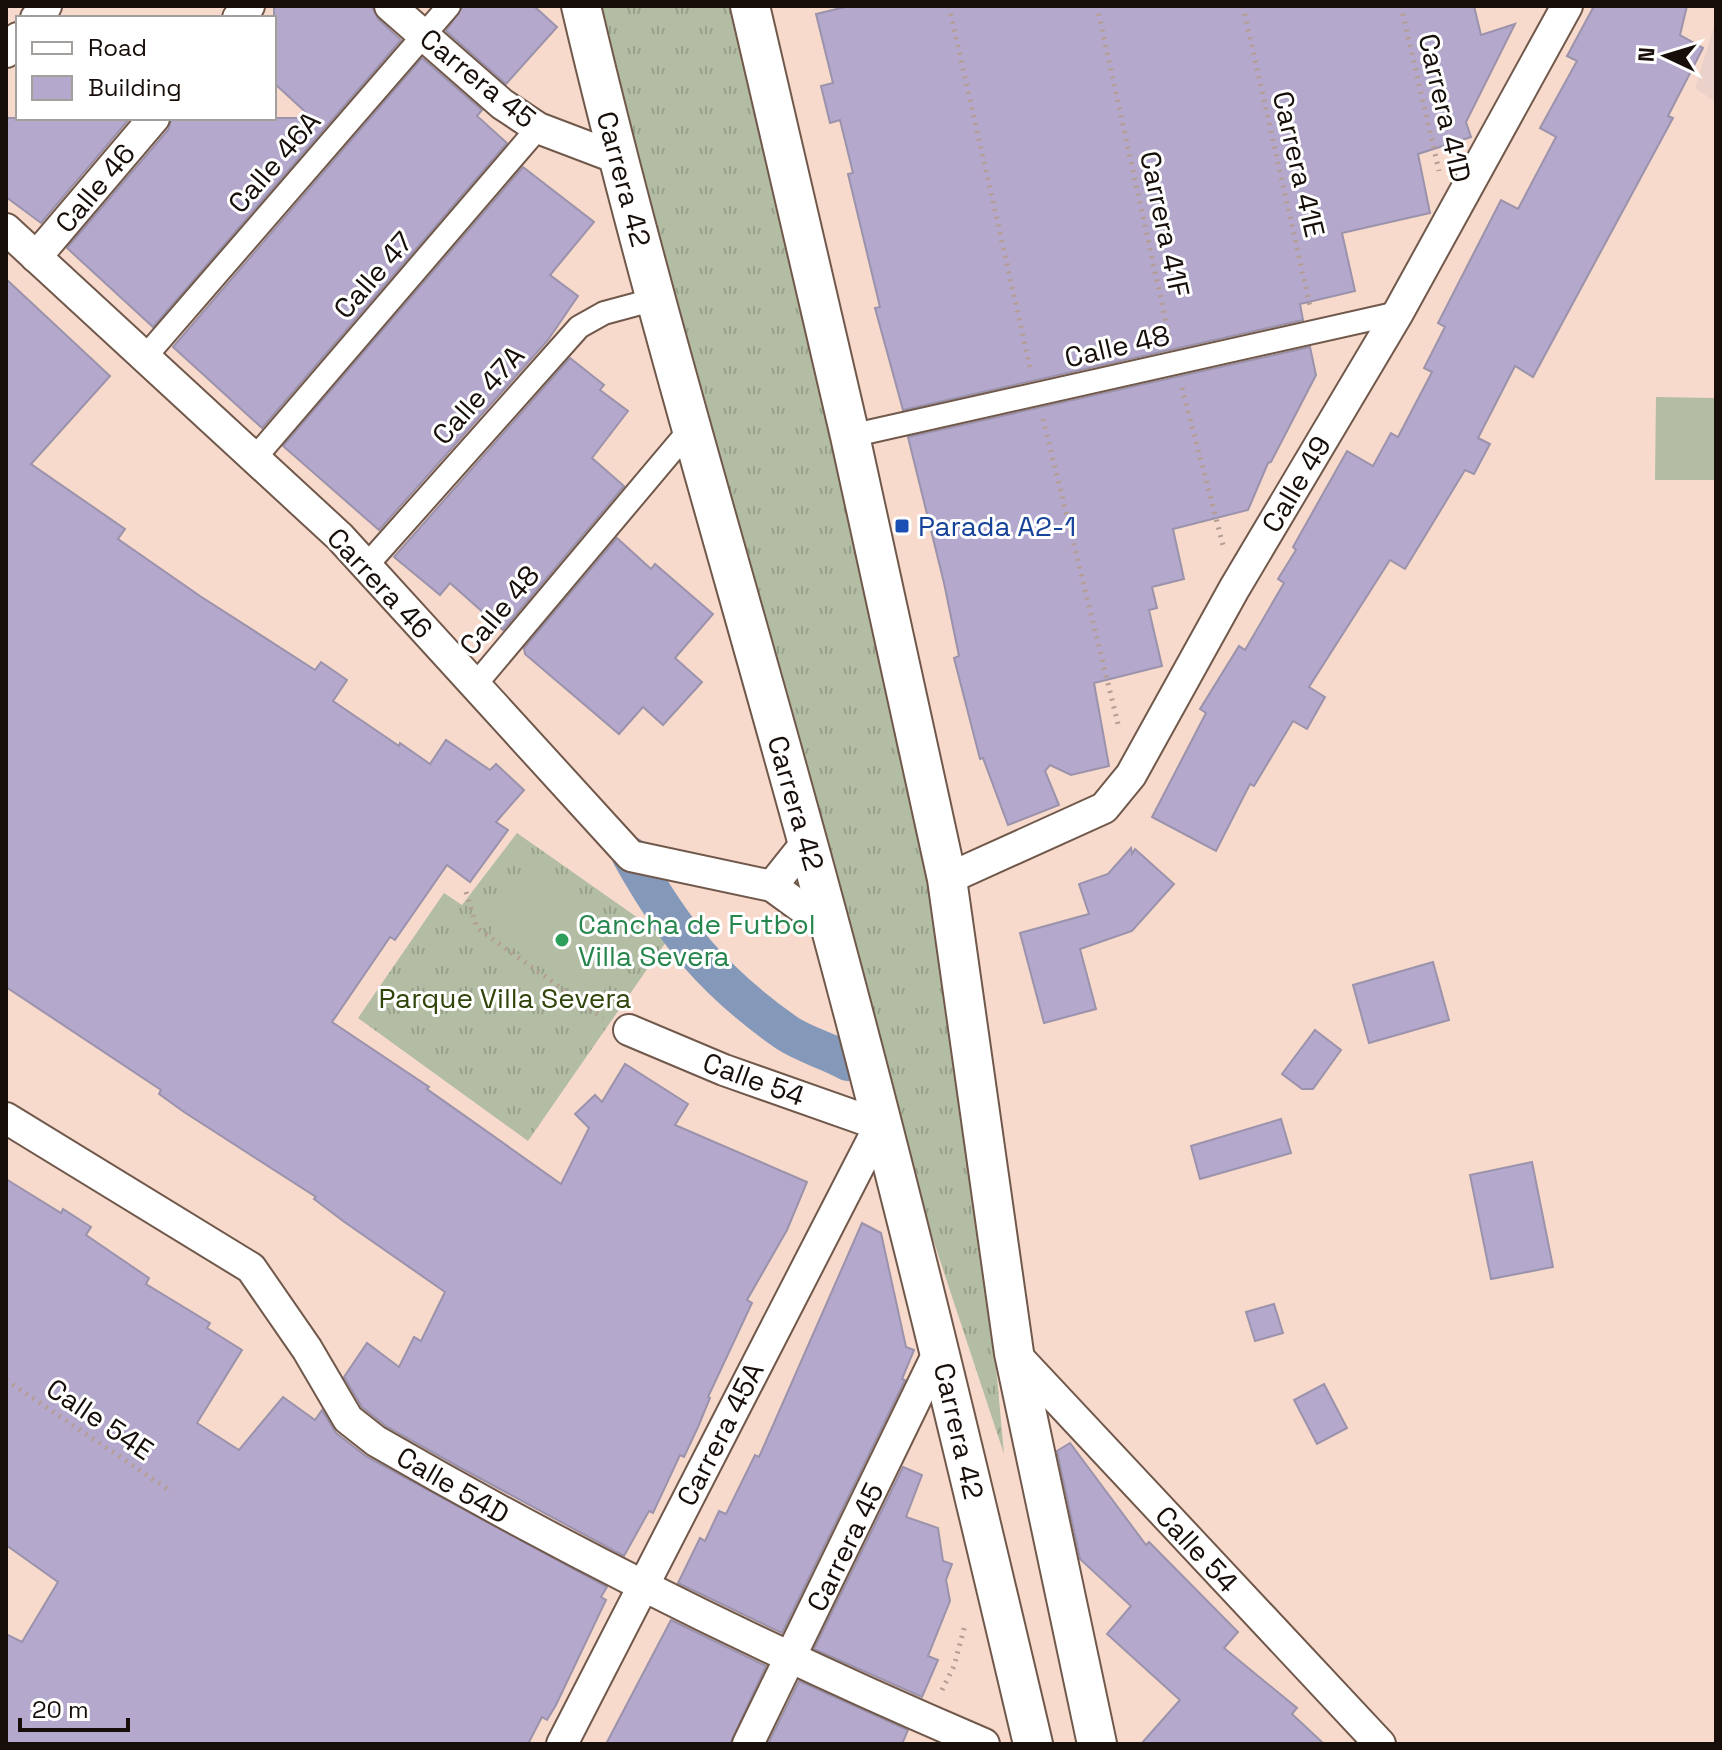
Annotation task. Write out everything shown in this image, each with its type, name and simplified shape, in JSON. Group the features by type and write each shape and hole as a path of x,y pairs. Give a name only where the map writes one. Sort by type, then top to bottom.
{"street":[{"name":"Carrera 45","path":"390,6 502,104 538,128 617,158"},
{"name":"Calle 46A","path":"145,357 449,6"},
{"name":"Carrera 42","path":"581,6 617,158 831,929 940,1349 1033,1744"},
{"path":"750,6 850,436 947,879 1014,1353 1097,1744"},
{"name":"Calle 49","path":"947,879 1104,808 1131,775 1234,589 1398,313 1567,6"},
{"name":"Calle 46","path":"36,257 152,120"},
{"name":"Calle 47","path":"253,460 538,128"},
{"name":"Carrera 46","path":"6,229 367,565 631,856 772,886 831,929"},
{"name":"Calle 47A","path":"367,565 579,327 604,313 656,299"},
{"name":"Calle 48","path":"850,436 1398,313"},
{"name":"Calle 48","path":"475,685 692,427"},
{"path":"772,886 807,842"},
{"name":"Calle 54","path":"629,1030 724,1070 880,1125"},
{"name":"Calle 54D","path":"6,1118 251,1268 307,1349 348,1419 376,1441 641,1588 790,1660 921,1732 984,1744"},
{"name":"Carrera 45A","path":"562,1744 880,1125"},
{"name":"Carrera 45","path":"748,1744 940,1349"},
{"name":"Calle 54","path":"1014,1353 1380,1744"}],"path":[{"name":"Carrera 41F","path":"1097,6 1175,363 1234,589"},
{"name":"Carrera 41E","path":"1243,6 1315,331"},
{"name":"Carrera 41D","path":"1401,6 1450,219"},
{"path":"466,892 477,928 607,1021 629,1030"},
{"name":"Calle 54E","path":"6,1380 172,1492"},
{"path":"921,1732 954,1666 966,1624"}],"shaded area":[{"path":"1716,20 1716,102 1695,88"}],"green space":[{"path":"591,6 749,6 850,436 974,1126 1004,1454 884,1091"},
{"path":"1656,397 1716,398 1716,480 1655,480"},
{"name":"Parque Villa Severa","path":"517,833 668,939 528,1141 358,1018 444,893 462,905"},
{"name":"Cancha de Futbol Villa Severa","path":"529,876 633,947 595,1004 490,932"}],"building":[{"path":"274,6 372,6 378,19 401,40 153,327 67,248 168,130 171,120 312,118 276,85"},
{"path":"463,6 534,6 557,27 506,84 446,31"},
{"path":"849,6 1474,6 1481,35 1515,24 1466,122 1471,137 1418,154 1430,213 1342,233 1355,291 1300,304 1303,320 903,410 875,308 880,307 848,174 853,173 840,120 830,123 821,86 833,83 816,14"},
{"path":"1594,6 1687,6 1680,35 1703,48 1668,116 1673,118 1533,377 1515,366 1478,438 1490,444 1474,474 1465,470 1405,569 1390,560 1309,687 1325,697 1307,729 1293,721 1254,786 1250,784 1216,851 1152,817 1206,713 1200,709 1239,646 1245,650 1284,583 1278,579 1296,550 1293,547 1347,451 1373,466 1391,433 1398,437 1432,372 1424,368 1445,327 1438,323 1501,200 1518,209 1556,137 1540,128 1577,61 1567,56"},
{"path":"422,58 482,110 477,116 507,143 262,428 173,347"},
{"path":"6,118 128,120 41,223 6,197"},
{"path":"523,167 594,222 550,275 578,296 548,340 379,530 283,446"},
{"path":"6,279 110,376 31,464 125,529 118,539 200,596 315,670 321,662 347,680 333,701 399,746 400,743 430,764 446,740 490,770 496,764 524,790 496,822 508,830 470,882 447,865 395,940 390,937 332,1022 429,1087 427,1089 561,1184 589,1128 575,1114 595,1095 602,1102 625,1064 688,1104 675,1125 807,1182 787,1230 747,1300 752,1303 684,1457 680,1455 653,1513 649,1511 624,1556 386,1426 362,1407 344,1377 367,1343 399,1367 414,1337 421,1341 445,1292 343,1221 314,1199 316,1197 184,1112 159,1094 161,1090 6,987"},
{"path":"1310,347 1316,375 1268,463 1248,510 1173,529 1184,579 1152,587 1157,608 1149,610 1162,666 1094,683 1109,766 1071,775 1050,765 1045,771 1059,805 1008,825 983,758 980,759 954,658 959,656 944,583 908,437"},
{"path":"570,358 604,385 600,390 628,411 592,458 624,486 503,630 450,583 440,595 394,557"},
{"path":"617,538 651,569 655,564 713,614 675,658 702,682 663,725 643,707 619,734 525,654 524,648"},
{"path":"1131,848 1132,854 1135,849 1174,884 1132,931 1080,949 1096,1009 1044,1023 1020,933 1089,914 1079,884 1108,874"},
{"path":"1433,962 1449,1020 1369,1043 1353,985"},
{"path":"1315,1030 1341,1050 1313,1089 1302,1089 1282,1074"},
{"path":"1281,1119 1291,1153 1200,1179 1191,1146"},
{"path":"1532,1162 1553,1267 1491,1279 1470,1175"},
{"path":"6,1179 61,1213 63,1209 91,1227 86,1235 149,1278 146,1284 210,1323 207,1328 242,1350 197,1423 239,1450 283,1397 315,1420 322,1410 336,1433 367,1457 607,1587 601,1597 606,1600 556,1705 547,1720 542,1717 528,1744 6,1744 6,1634 22,1642 58,1582 6,1545"},
{"path":"862,1223 881,1233 906,1347 914,1350 902,1379 905,1380 782,1633 678,1583 700,1538 705,1541 719,1511 726,1514 755,1455 759,1457"},
{"path":"1274,1304 1283,1333 1255,1341 1246,1312"},
{"path":"1324,1384 1347,1428 1317,1444 1294,1400"},
{"path":"1070,1443 1146,1545 1149,1542 1238,1632 1224,1648 1297,1708 1292,1714 1324,1744 1141,1744 1180,1700 1107,1634 1131,1606 1080,1559 1057,1451"},
{"path":"903,1467 922,1475 906,1517 938,1528 943,1561 952,1564 946,1580 950,1601 928,1656 938,1660 922,1697 814,1649"},
{"path":"671,1620 766,1666 730,1744 606,1744"},
{"path":"799,1681 908,1730 902,1744 768,1744"}],"waterway":[{"path":"631,856 680,932 738,995 787,1033 848,1062"}],"place":[{"name":"Parada A2-1","path":"902,526"},
{"name":"Cancha de Futbol Villa Severa","path":"562,940"}]}
